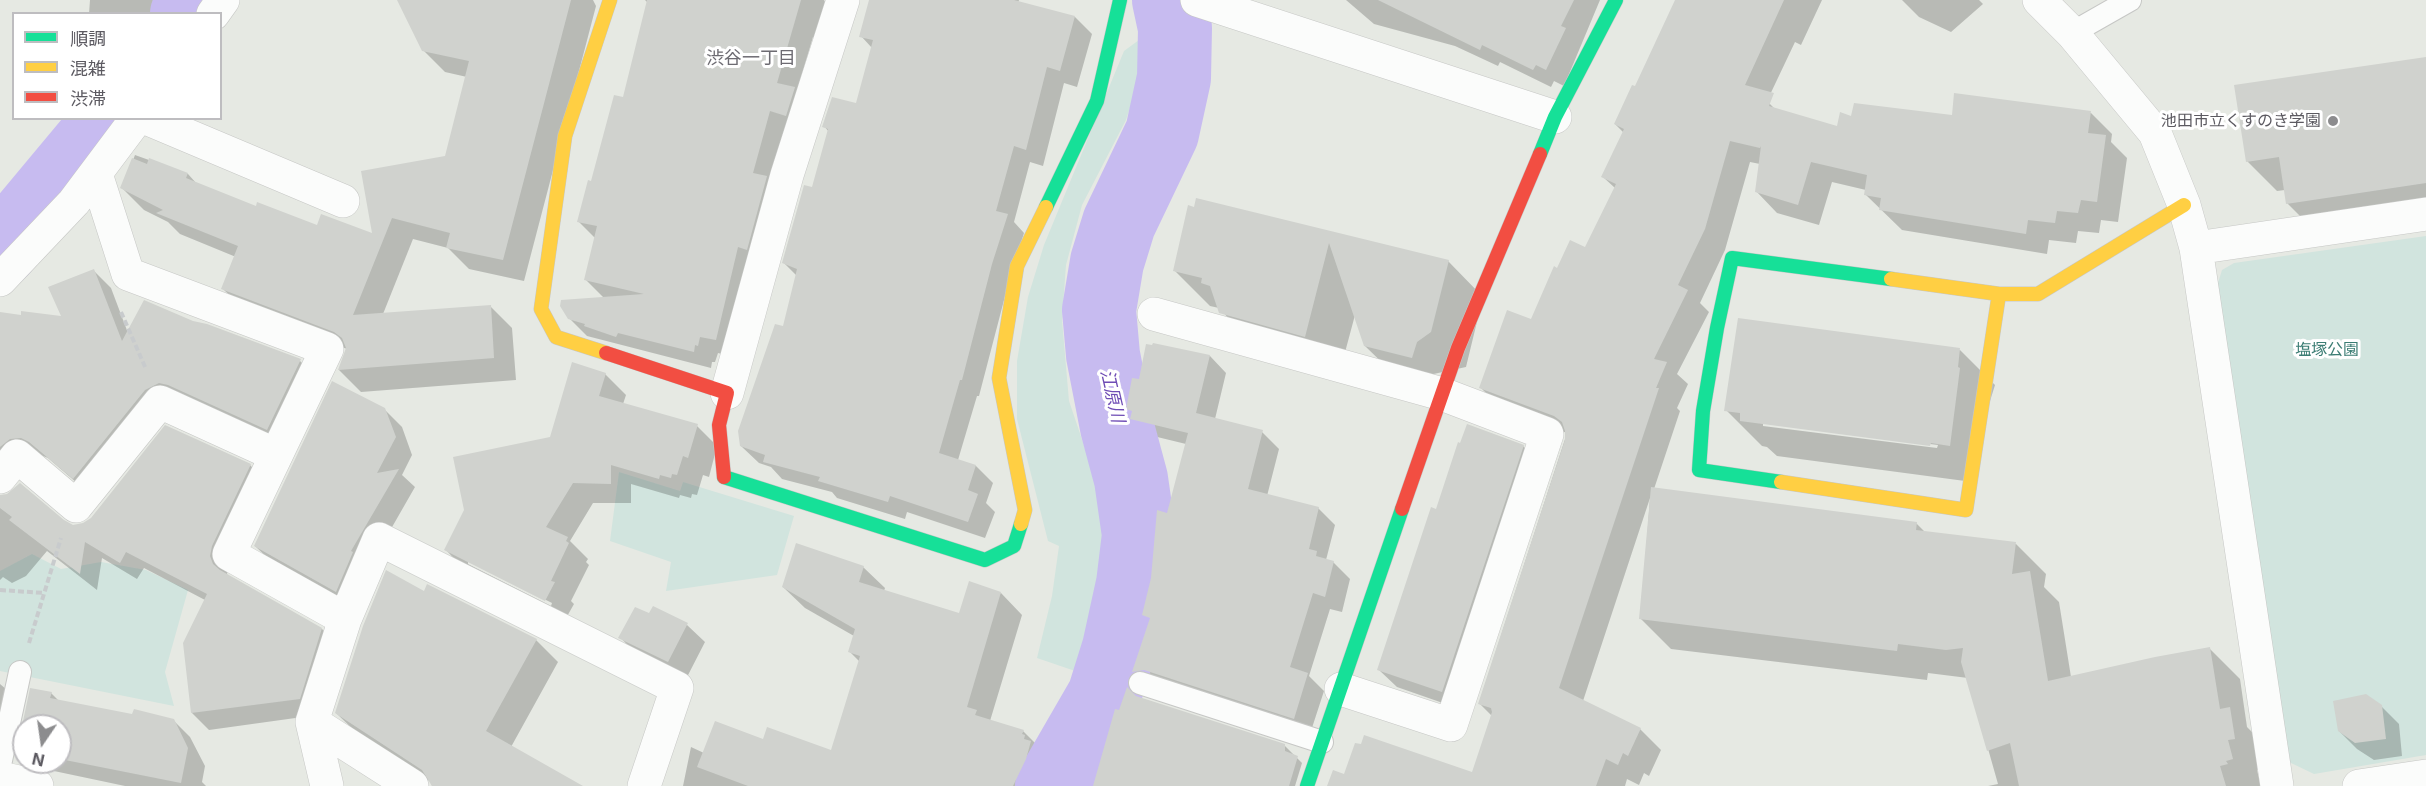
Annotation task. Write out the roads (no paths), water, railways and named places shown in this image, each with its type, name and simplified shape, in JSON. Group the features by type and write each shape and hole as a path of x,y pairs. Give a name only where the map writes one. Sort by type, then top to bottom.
{"street":[{"path":"610,0 565,136 540,309 556,337 727,393"},
{"path":"843,0 787,175 727,393 720,425 724,478 985,560 1014,546 1025,510 999,378 1017,266 1097,101 1120,0"},
{"path":"1197,0 1555,117"},
{"path":"1307,786 1458,348 1555,117 1616,0"},
{"path":"2039,0 2072,33 2155,133 2184,206 2196,248 2277,786"},
{"path":"0,280 74,202 136,120"},
{"path":"151,120 343,201"},
{"path":"96,174 128,274 327,349 229,554 345,619"},
{"path":"1999,294 1966,510 1699,470 1708,380 1732,258 1999,294 2038,294 2184,206"},
{"path":"2196,248 2426,214"},
{"path":"1154,314 1442,394 1547,434 1451,725 1341,689"},
{"path":"0,477 16,456 76,506 160,402 276,455"},
{"path":"327,786 312,722 345,619 379,539 677,688 644,786"},
{"path":"312,722 412,786"},
{"path":"2359,786 2426,776"},
{"path":"0,778 37,786"}],"lane":[{"path":"2072,33 2130,0"},
{"path":"0,765 20,672"},
{"path":"1140,683 1323,742"}],"waterway":[{"path":"188,12 196,0"},
{"name":"江原川","path":"1052,786 1104,696 1119,648 1133,584 1139,535 1131,479 1117,427 1103,355 1099,310 1107,262 1119,223 1162,133 1174,78 1175,28 1169,0"},
{"path":"0,251 109,120"}],"place":[{"name":"池田市立くすのき学園","path":"2333,121"}],"district":[{"name":"渋谷一丁目","path":"751,59"}],"park label":[{"name":"塩塚公園","path":"2327,350"}]}
